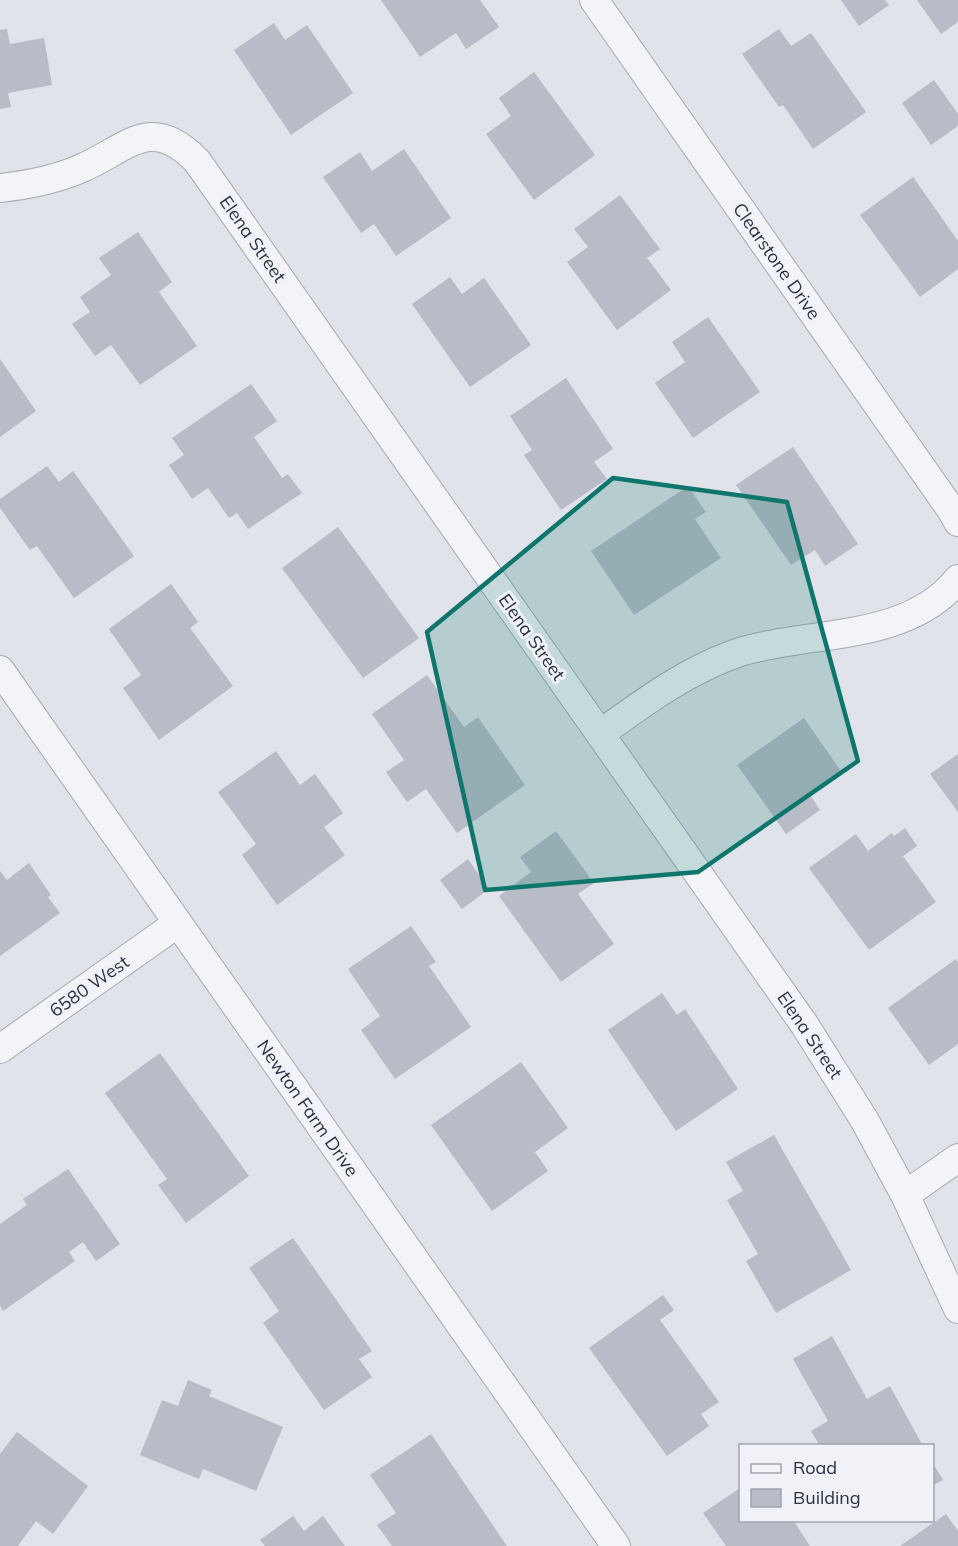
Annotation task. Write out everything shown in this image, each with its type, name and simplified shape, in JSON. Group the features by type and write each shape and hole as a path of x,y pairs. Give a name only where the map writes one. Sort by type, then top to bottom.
{"street":[{"name":"Clearstone Drive","path":"594,0 958,522"},
{"name":"Elena Street","path":"0,188 42,182 62,176 81,169 133,142 152,136 171,140 187,151 207,174 804,1024 865,1121 905,1195 958,1309"},
{"path":"600,734 662,690 710,663 764,645 845,634 908,616 937,599 958,579"},
{"name":"Newton Farm Drive","path":"0,670 616,1546"},
{"name":"6580 West","path":"0,1048 178,923"},
{"path":"905,1195 958,1158"}],"highlighted area":[{"path":"613,478 787,502 858,761 698,872 485,890 427,632"}],"building":[{"path":"381,0 480,0 499,27 466,49 456,33 420,57"},
{"path":"841,0 885,0 889,5 859,26"},
{"path":"917,0 958,0 958,22 941,34"},
{"path":"274,23 285,40 307,25 353,93 291,135 234,50"},
{"path":"7,29 10,44 44,38 52,85 8,93 11,107 0,109 0,30"},
{"path":"779,29 791,46 811,33 866,112 813,149 783,105 779,107 742,54"},
{"path":"534,72 595,155 534,200 486,134 511,116 499,98"},
{"path":"934,80 958,114 958,126 931,145 902,103"},
{"path":"404,149 451,218 396,256 374,224 361,233 323,177 360,152 372,171"},
{"path":"913,177 958,241 958,269 920,297 860,215"},
{"path":"620,195 660,249 647,258 671,290 617,330 567,262 588,247 574,229"},
{"path":"138,232 172,282 159,292 197,346 140,385 111,345 95,356 72,324 90,312 80,297 111,275 99,258"},
{"path":"450,277 462,294 484,278 531,345 470,387 412,304"},
{"path":"708,317 760,392 693,438 655,383 685,362 672,342"},
{"path":"0,359 36,411 0,437"},
{"path":"566,378 613,449 594,462 607,479 561,510 524,455 532,450 510,416"},
{"path":"251,384 277,421 254,437 282,478 288,474 302,493 248,529 237,513 229,518 208,488 192,499 169,465 184,455 172,438"},
{"path":"793,447 858,544 825,566 815,550 791,565 736,485"},
{"path":"47,466 59,482 73,471 134,556 74,598 37,546 30,550 0,508 0,499"},
{"path":"688,486 706,512 695,519 721,558 634,615 591,551"},
{"path":"338,527 419,638 363,678 282,568"},
{"path":"171,584 198,622 190,628 233,686 159,740 123,688 141,675 109,629"},
{"path":"427,675 464,727 478,717 525,785 457,833 426,789 407,802 386,772 404,760 372,714"},
{"path":"804,718 843,774 811,796 820,810 786,834 737,765"},
{"path":"276,751 300,785 315,774 343,813 324,827 345,855 277,905 242,855 256,844 218,792"},
{"path":"958,754 958,812 930,774"},
{"path":"905,828 917,846 903,856 936,902 869,950 809,868 856,834 868,851 892,833 894,836"},
{"path":"556,831 594,883 578,894 614,944 561,982 499,896 531,872 520,857"},
{"path":"468,859 489,889 462,909 440,880"},
{"path":"29,863 51,895 48,897 60,913 0,956 0,871 7,880"},
{"path":"411,926 436,962 429,966 471,1027 395,1079 361,1030 380,1016 348,969"},
{"path":"956,959 958,962 958,1044 929,1065 888,1008"},
{"path":"662,993 677,1015 685,1009 738,1089 676,1131 608,1030"},
{"path":"160,1053 249,1176 186,1223 158,1185 167,1179 105,1093"},
{"path":"521,1062 568,1128 535,1152 548,1171 492,1211 431,1125"},
{"path":"774,1135 851,1270 776,1313 746,1261 758,1254 727,1200 743,1191 726,1162"},
{"path":"68,1169 120,1244 96,1261 83,1242 69,1252 75,1261 3,1311 0,1306 0,1224 27,1205 23,1199"},
{"path":"293,1238 372,1351 359,1359 372,1377 324,1410 263,1323 279,1311 249,1268"},
{"path":"663,1295 674,1310 660,1320 719,1402 701,1414 709,1426 667,1456 589,1348"},
{"path":"832,1336 867,1399 890,1386 922,1444 819,1444 811,1431 828,1421 793,1359"},
{"path":"188,1380 212,1390 209,1396 283,1427 256,1491 203,1469 199,1479 140,1455 162,1400 178,1406"},
{"path":"17,1432 88,1486 53,1534 36,1521 18,1546 0,1546 0,1454"},
{"path":"431,1434 507,1546 392,1546 377,1525 396,1513 370,1475"},
{"path":"934,1465 943,1480 934,1485"},
{"path":"739,1489 739,1522 794,1522 810,1546 726,1546 703,1513"},
{"path":"946,1514 958,1531 958,1546 900,1546"},
{"path":"293,1516 304,1531 323,1516 345,1546 265,1546 260,1540"}]}
